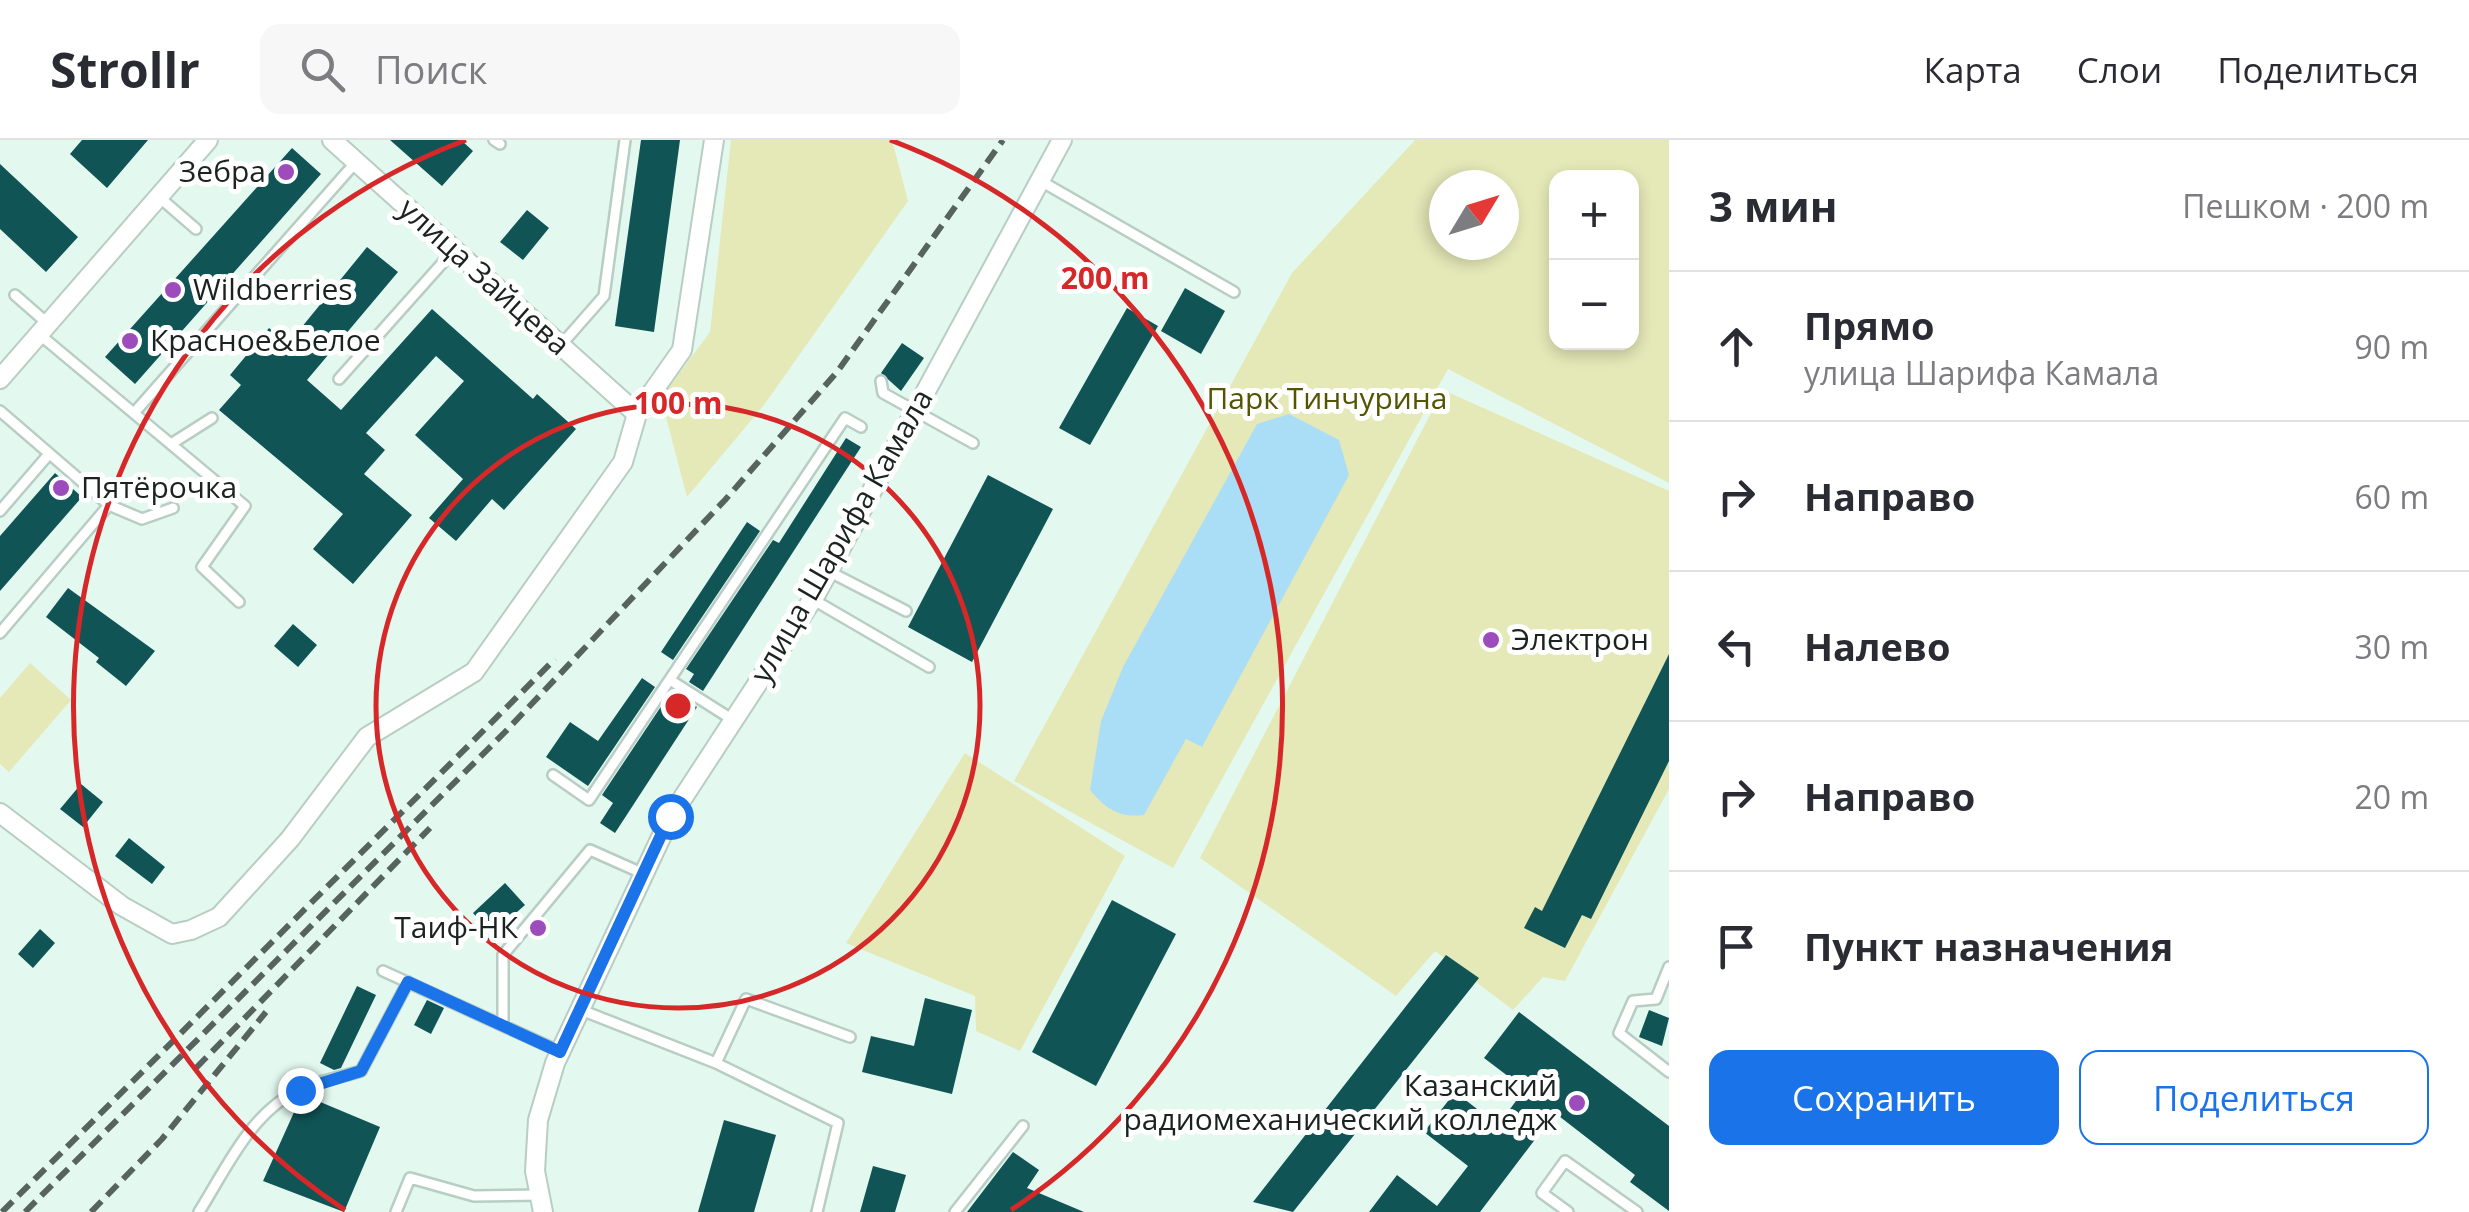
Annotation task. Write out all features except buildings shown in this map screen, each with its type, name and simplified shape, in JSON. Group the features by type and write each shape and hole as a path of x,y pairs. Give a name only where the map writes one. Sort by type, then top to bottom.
{"street":[{"path":"0,379 208,140"},
{"name":"улица Зайцева","path":"332,140 638,414"},
{"path":"0,813 122,906 172,934 192,930 219,917 290,839 366,737 474,672 624,462 638,414 682,350 714,140"},
{"name":"улица Шарифа Камала","path":"541,1203 535,1170 538,1120 560,1052 670,816 812,599 1062,140"}],"lane":[{"path":"560,346 604,296 625,140"},
{"path":"134,413 356,162"},
{"path":"1039,180 1234,292"},
{"path":"159,196 196,229"},
{"path":"340,379 454,250"},
{"path":"15,295 44,329 134,413 245,506 202,567 239,602"},
{"path":"881,381 883,393 973,443"},
{"path":"0,412 109,505 142,519 174,508"},
{"path":"171,444 212,418"},
{"path":"553,775 588,800 846,418 861,427"},
{"path":"0,511 49,454"},
{"path":"0,633 109,505"},
{"path":"828,571 906,611"},
{"path":"812,599 929,667"},
{"path":"670,680 733,720"},
{"path":"503,1025 503,955 590,850 644,874"},
{"path":"1656,998 1669,967"},
{"path":"383,971 560,1052"},
{"path":"200,1212 246,1134 281,1101 300,1090 361,1071 408,982"},
{"path":"1669,1004 1656,998 1633,1001 1619,1033 1669,1072"},
{"path":"716,1063 746,999 850,1037"},
{"path":"580,1010 716,1063 838,1124 817,1212"},
{"path":"954,1212 1022,1126"},
{"path":"1568,1212 1542,1193 1565,1160 1637,1212"},
{"path":"396,1212 410,1178 474,1196 541,1203"}],"green space":[{"path":"731,140 892,140 908,201 764,405 687,497 661,398 710,332"},
{"name":"Парк Тинчурина","path":"1415,140 1669,140 1669,483 1448,369 1173,868 1014,781 1292,273"},
{"name":"Электрон","path":"1443,390 1669,491 1669,789 1565,981 1543,977 1513,1010 1435,951 1396,996 1200,858"},
{"path":"30,663 71,700 9,772 0,764 0,698"},
{"path":"965,753 1125,856 1020,1051 976,1031 975,996 846,943"}],"water":[{"path":"1289,414 1339,440 1349,475 1202,747 1186,739 1144,815 1114,811 1090,790 1101,721 1123,667 1257,424"}],"railway":[{"path":"25,1212 505,732 725,500 837,372 1003,140"},
{"path":"2,1212 555,659"},
{"path":"196,1068 430,828"},
{"path":"91,1212 162,1139 266,1012"}],"place":[{"name":"Зебра","path":"286,172"},
{"name":"Wildberries","path":"173,290"},
{"name":"Красное&Белое","path":"130,341"},
{"name":"Пятёрочка","path":"61,488"},
{"name":"Электрон","path":"1491,640"},
{"name":"Таиф-НК","path":"538,928"},
{"name":"Казанский радиомеханический колледж","path":"1577,1103"}],"route":[{"path":"300,1090 361,1071 408,982 560,1052 670,816"}]}
